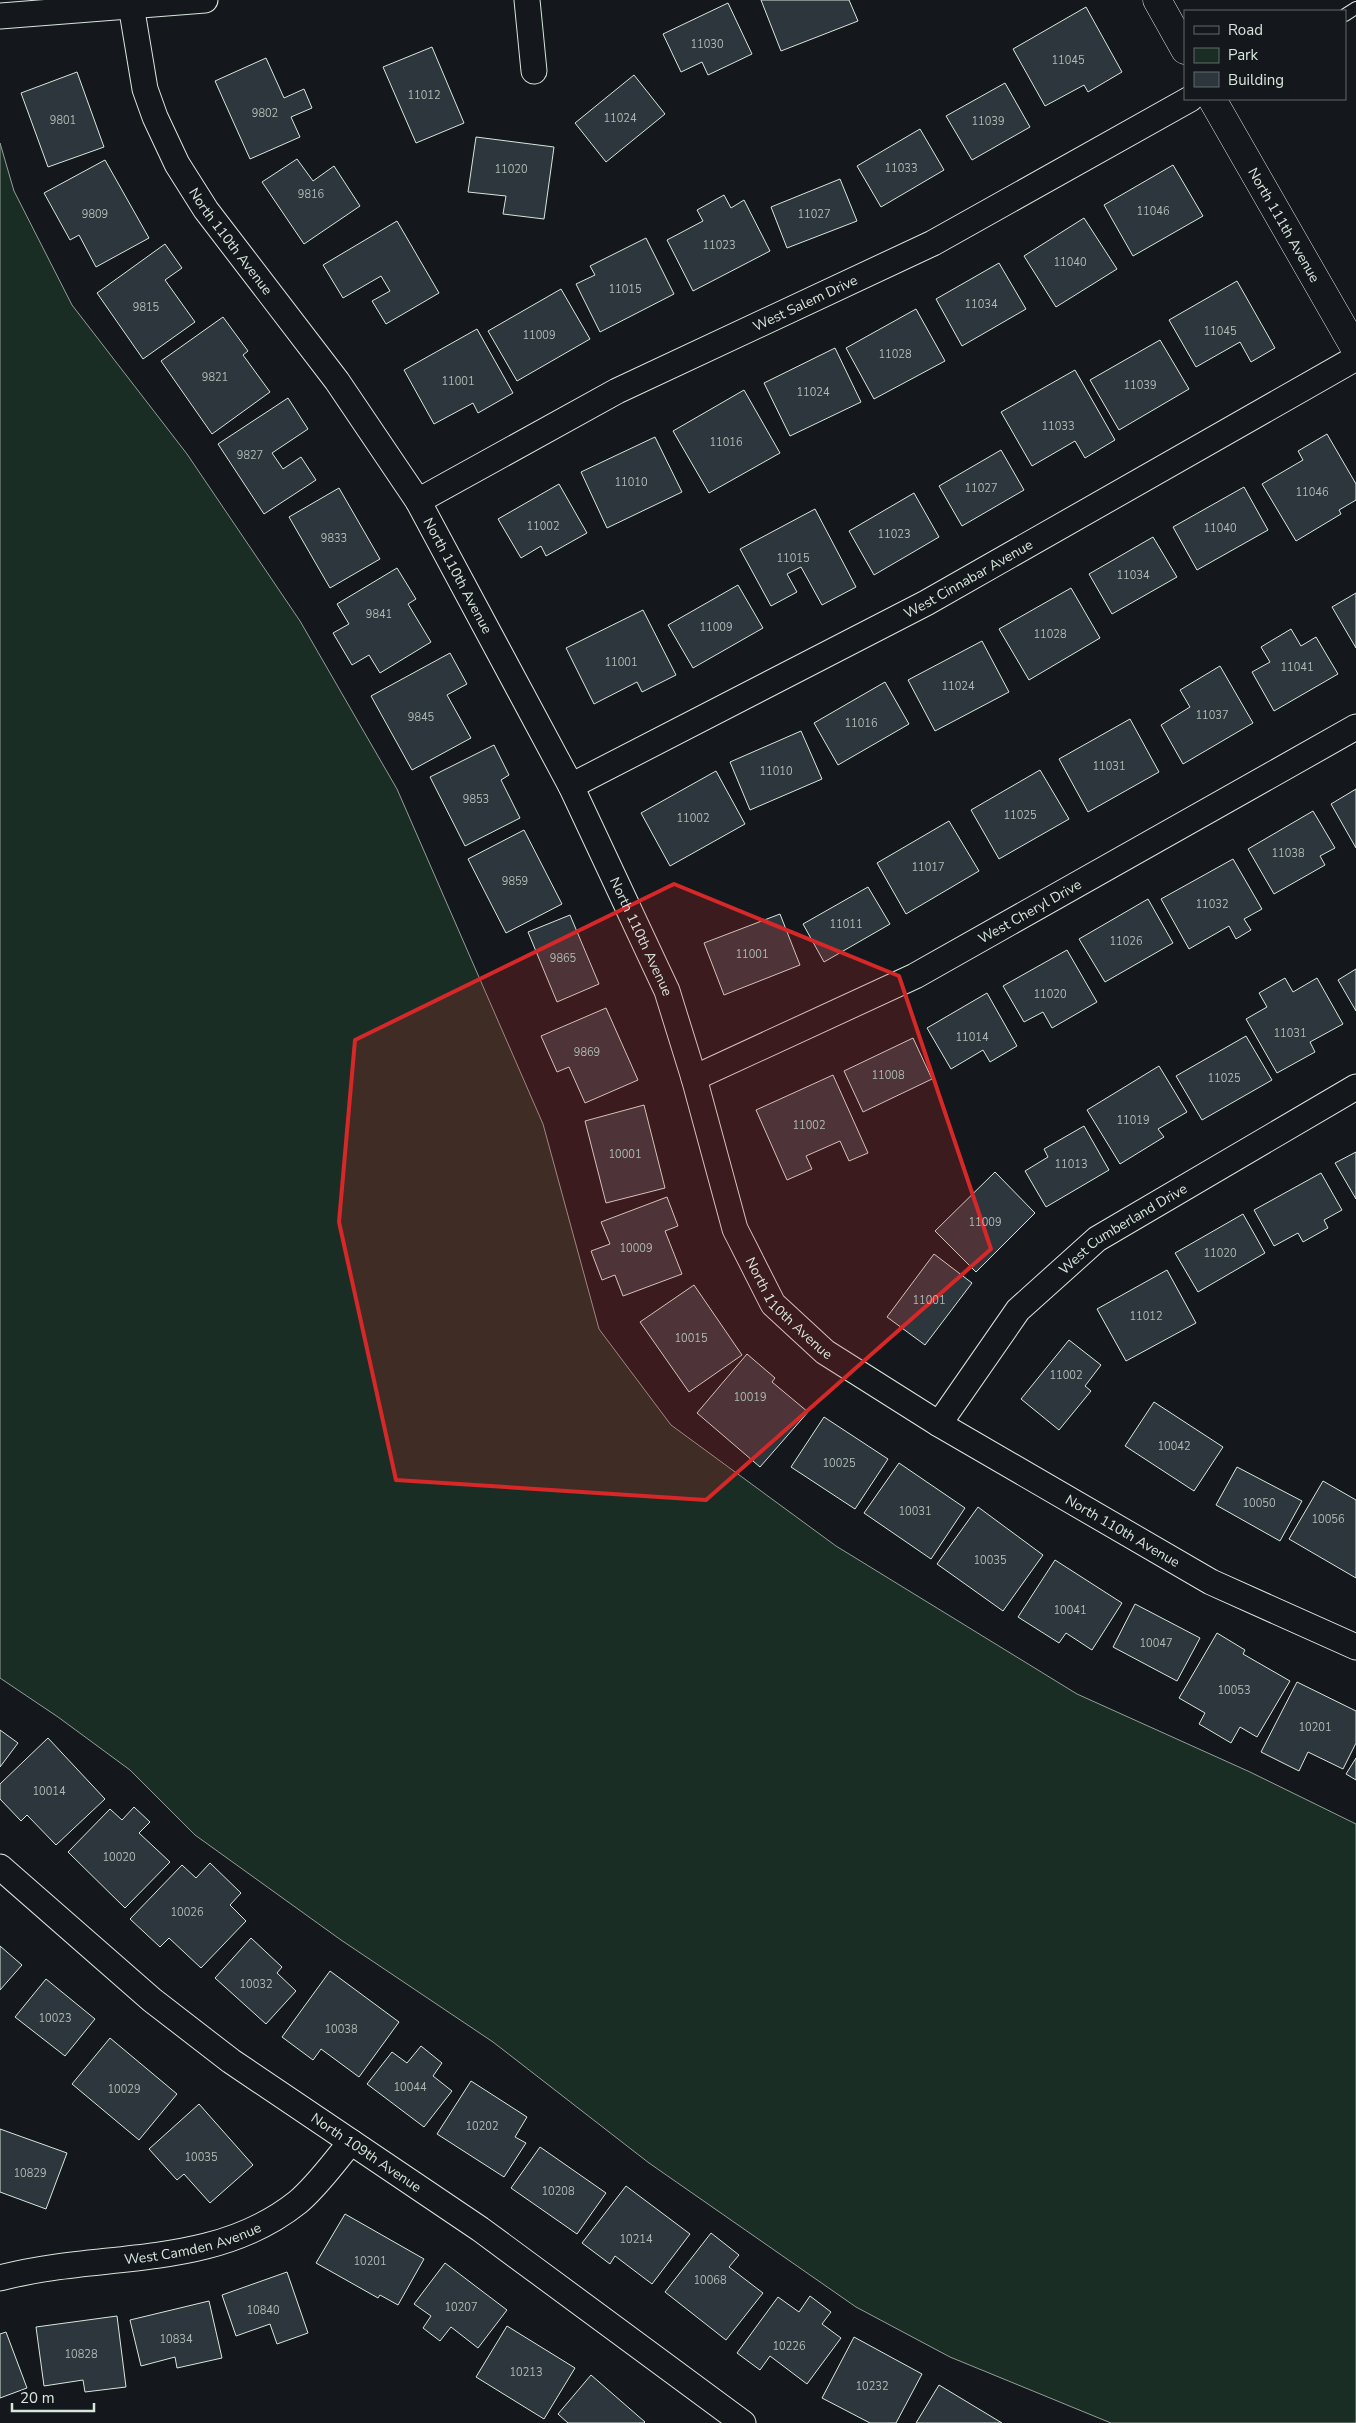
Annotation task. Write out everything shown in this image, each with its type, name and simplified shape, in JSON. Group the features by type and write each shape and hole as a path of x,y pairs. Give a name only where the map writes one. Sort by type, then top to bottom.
{"street":[{"path":"0,16 205,0"},
{"path":"528,0 534,71"},
{"path":"1157,0 1184,48"},
{"name":"North 110th Avenue","path":"131,5 145,89 177,164 206,210 337,381 418,501 571,786 667,991 694,1078 735,1229 773,1304 825,1352 939,1424 1210,1582 1356,1646"},
{"name":"West Salem Drive","path":"418,501 617,391 933,244 1188,100"},
{"name":"North 111th Avenue","path":"1213,100 1356,350"},
{"name":"West Cinnabar Avenue","path":"571,786 926,603 1356,358"},
{"name":"West Cheryl Drive","path":"694,1078 915,976 1356,727"},
{"name":"West Cumberland Drive","path":"939,1424 1018,1310 1097,1239 1356,1087"},
{"name":"North 109th Avenue","path":"0,1867 152,2000 232,2061 480,2229 744,2423"},
{"name":"West Camden Avenue","path":"0,2278 70,2265 166,2256 212,2246 256,2230 298,2201 351,2142"}],"highlighted area":[{"path":"674,884 899,976 991,1249 706,1500 396,1480 339,1222 355,1040"}],"green space":[{"path":"0,143 14,191 72,305 187,454 300,621 397,789 543,1124 599,1329 671,1425 836,1546 1077,1694 1250,1772 1356,1824 1356,2423 1111,2423 950,2357 856,2307 649,2163 493,2042 341,1940 195,1835 130,1770 58,1717 0,1678"}],"building":[{"path":"761,0 849,0 858,21 781,51"},
{"path":"728,3 752,54 708,75 702,62 681,72 663,34"},
{"path":"1086,7 1122,72 1088,92 1084,85 1045,106 1013,49"},
{"path":"432,47 464,123 416,143 383,67"},
{"path":"266,58 284,98 304,89 312,108 291,117 300,137 250,159 215,81"},
{"path":"77,72 104,147 48,167 21,93"},
{"path":"634,75 665,114 606,162 575,123"},
{"path":"1005,83 1030,127 972,160 946,116"},
{"path":"920,129 944,170 881,207 857,166"},
{"path":"476,137 554,147 544,219 503,214 506,196 468,192"},
{"path":"297,159 313,181 334,166 360,206 304,244 262,182"},
{"path":"105,160 149,238 96,267 79,235 70,240 44,193"},
{"path":"1173,165 1203,216 1133,256 1104,205"},
{"path":"840,179 857,221 787,248 771,207"},
{"path":"724,195 731,208 744,200 770,251 693,291 667,240 703,221 697,210"},
{"path":"1084,218 1117,269 1056,307 1024,256"},
{"path":"397,221 439,293 386,324 372,301 390,291 381,276 343,298 323,265"},
{"path":"646,238 674,294 600,332 576,284 595,275 590,266"},
{"path":"165,244 182,268 165,280 195,322 143,359 97,293"},
{"path":"999,263 1026,309 962,346 936,299"},
{"path":"1237,281 1275,348 1251,362 1240,342 1196,367 1169,320"},
{"path":"561,289 590,339 517,381 488,331"},
{"path":"916,309 945,361 874,399 846,348"},
{"path":"223,317 248,351 243,355 270,392 212,434 161,361"},
{"path":"477,329 513,393 478,413 473,403 434,424 404,370"},
{"path":"1160,340 1189,389 1119,430 1090,380"},
{"path":"835,348 861,402 790,436 764,383"},
{"path":"1075,370 1115,440 1085,458 1075,441 1032,466 1001,412"},
{"path":"744,390 780,453 709,493 673,431"},
{"path":"288,398 308,429 272,453 283,469 301,457 316,480 264,514 218,444"},
{"path":"1327,434 1356,484 1356,500 1339,510 1341,514 1296,541 1262,484 1303,460 1298,451"},
{"path":"655,437 682,492 607,528 581,472"},
{"path":"1001,450 1024,490 962,526 939,486"},
{"path":"559,484 587,533 546,556 541,546 521,558 498,519"},
{"path":"1244,487 1268,530 1197,570 1173,527"},
{"path":"339,488 380,559 330,588 289,517"},
{"path":"914,493 939,537 874,575 849,531"},
{"path":"815,509 856,587 822,605 801,567 787,574 797,592 771,606 740,549"},
{"path":"1153,537 1177,577 1112,614 1089,574"},
{"path":"397,568 416,599 408,604 431,642 380,673 369,655 352,665 333,633 349,624 337,604"},
{"path":"738,585 763,628 693,668 668,625"},
{"path":"1071,588 1100,638 1029,680 999,629"},
{"path":"1356,593 1356,648 1332,607"},
{"path":"643,610 676,675 642,692 637,682 594,704 566,648"},
{"path":"1291,629 1301,646 1316,637 1338,674 1274,711 1252,672 1270,662 1261,647"},
{"path":"982,641 1009,692 935,731 908,680"},
{"path":"450,653 467,684 447,695 471,738 412,770 371,696"},
{"path":"1220,666 1253,723 1183,764 1161,725 1190,707 1180,690"},
{"path":"885,682 909,724 838,765 814,723"},
{"path":"1130,719 1159,772 1088,812 1059,759"},
{"path":"801,731 822,779 750,810 730,762"},
{"path":"494,745 509,775 501,780 520,818 465,846 430,777"},
{"path":"1040,770 1069,819 999,859 971,810"},
{"path":"716,771 745,824 670,866 641,813"},
{"path":"1356,789 1356,848 1331,804"},
{"path":"1313,811 1335,848 1320,856 1325,865 1274,894 1248,849"},
{"path":"949,821 979,871 906,914 877,863"},
{"path":"524,830 562,904 506,933 468,859"},
{"path":"1233,859 1262,909 1244,919 1251,930 1236,939 1229,926 1189,949 1161,899"},
{"path":"868,887 890,924 824,962 803,924"},
{"path":"1148,899 1173,943 1105,982 1079,939"},
{"path":"780,914 800,965 724,995 704,943"},
{"path":"570,915 599,984 557,1002 528,932"},
{"path":"1067,950 1097,1002 1052,1028 1043,1012 1024,1022 1003,986"},
{"path":"1356,969 1356,1011 1338,980"},
{"path":"1285,978 1293,992 1317,978 1343,1024 1310,1042 1315,1052 1277,1073 1246,1019 1267,1007 1259,993"},
{"path":"987,993 1017,1046 990,1062 983,1050 951,1069 927,1028"},
{"path":"606,1008 638,1080 585,1103 569,1067 557,1072 541,1036"},
{"path":"1246,1036 1272,1080 1202,1120 1176,1076"},
{"path":"913,1038 932,1079 863,1112 844,1071"},
{"path":"1159,1066 1187,1112 1158,1129 1164,1137 1120,1164 1087,1110"},
{"path":"833,1075 868,1153 849,1161 840,1141 806,1156 812,1169 787,1180 756,1110"},
{"path":"644,1105 665,1188 606,1203 585,1121"},
{"path":"1084,1126 1109,1170 1046,1207 1025,1171 1048,1157 1044,1149"},
{"path":"1356,1152 1356,1199 1335,1163"},
{"path":"995,1172 1035,1213 976,1272 935,1231"},
{"path":"1321,1173 1342,1210 1324,1220 1328,1228 1303,1242 1298,1233 1274,1246 1254,1210"},
{"path":"667,1197 678,1226 665,1231 682,1274 623,1296 615,1275 602,1280 591,1251 610,1244 601,1222"},
{"path":"1243,1214 1265,1253 1198,1292 1175,1253"},
{"path":"934,1254 972,1283 925,1345 887,1317"},
{"path":"1167,1270 1196,1323 1126,1361 1097,1309"},
{"path":"694,1285 742,1355 689,1392 640,1322"},
{"path":"1069,1340 1101,1365 1085,1386 1091,1391 1059,1430 1021,1399"},
{"path":"747,1354 775,1378 772,1382 808,1412 760,1467 697,1413"},
{"path":"1154,1402 1223,1447 1194,1491 1125,1446"},
{"path":"824,1417 888,1459 855,1509 791,1467"},
{"path":"899,1463 965,1508 931,1559 864,1513"},
{"path":"1237,1467 1302,1501 1280,1541 1216,1505"},
{"path":"1323,1481 1356,1500 1356,1578 1289,1539"},
{"path":"978,1507 1043,1555 1003,1611 937,1564"},
{"path":"1055,1560 1122,1603 1092,1650 1066,1633 1059,1643 1018,1617"},
{"path":"1135,1604 1200,1638 1177,1681 1113,1647"},
{"path":"1217,1633 1245,1650 1243,1654 1290,1681 1257,1737 1240,1727 1231,1743 1199,1724 1205,1713 1179,1698"},
{"path":"1297,1682 1356,1711 1356,1743 1343,1769 1308,1752 1299,1771 1261,1752"},
{"path":"0,1730 18,1743 0,1767"},
{"path":"48,1738 105,1799 56,1845 27,1815 21,1821 0,1799 0,1784"},
{"path":"1356,1758 1356,1780 1346,1774"},
{"path":"134,1807 150,1822 139,1833 170,1862 125,1908 68,1852 110,1809 122,1820"},
{"path":"210,1863 241,1893 230,1905 246,1921 201,1968 169,1938 160,1947 130,1919 182,1865 196,1878"},
{"path":"251,1938 282,1967 277,1973 296,1991 266,2024 215,1978"},
{"path":"0,1946 22,1965 0,1990"},
{"path":"330,1971 399,2022 359,2077 321,2049 313,2060 282,2037"},
{"path":"46,1979 95,2019 65,2056 15,2017"},
{"path":"110,2038 177,2094 139,2140 72,2084"},
{"path":"421,2046 442,2063 433,2076 452,2091 424,2127 367,2084 392,2052 407,2063"},
{"path":"471,2081 527,2117 515,2137 526,2143 504,2177 437,2134"},
{"path":"199,2104 253,2165 210,2203 184,2174 177,2180 149,2149"},
{"path":"0,2129 67,2153 46,2209 0,2192"},
{"path":"540,2147 606,2193 577,2234 511,2188"},
{"path":"626,2186 690,2234 652,2284 615,2256 610,2264 582,2243"},
{"path":"345,2214 424,2259 398,2305 380,2295 378,2298 316,2263"},
{"path":"711,2233 739,2255 729,2267 763,2293 726,2340 665,2292"},
{"path":"445,2263 507,2310 478,2348 451,2327 440,2341 423,2328 431,2316 414,2304"},
{"path":"287,2272 308,2333 277,2344 270,2324 236,2336 222,2295"},
{"path":"810,2296 831,2312 822,2324 841,2338 807,2384 770,2356 760,2370 737,2353 778,2297 799,2312"},
{"path":"209,2301 222,2358 177,2368 175,2357 141,2366 130,2320"},
{"path":"117,2316 126,2387 85,2392 83,2380 44,2386 36,2327"},
{"path":"507,2326 575,2368 544,2419 476,2377"},
{"path":"6,2332 27,2388 0,2398 0,2334"},
{"path":"854,2337 922,2374 896,2423 870,2423 822,2398"},
{"path":"591,2375 645,2422 568,2423 558,2414"},
{"path":"939,2385 1002,2423 916,2423"}]}
